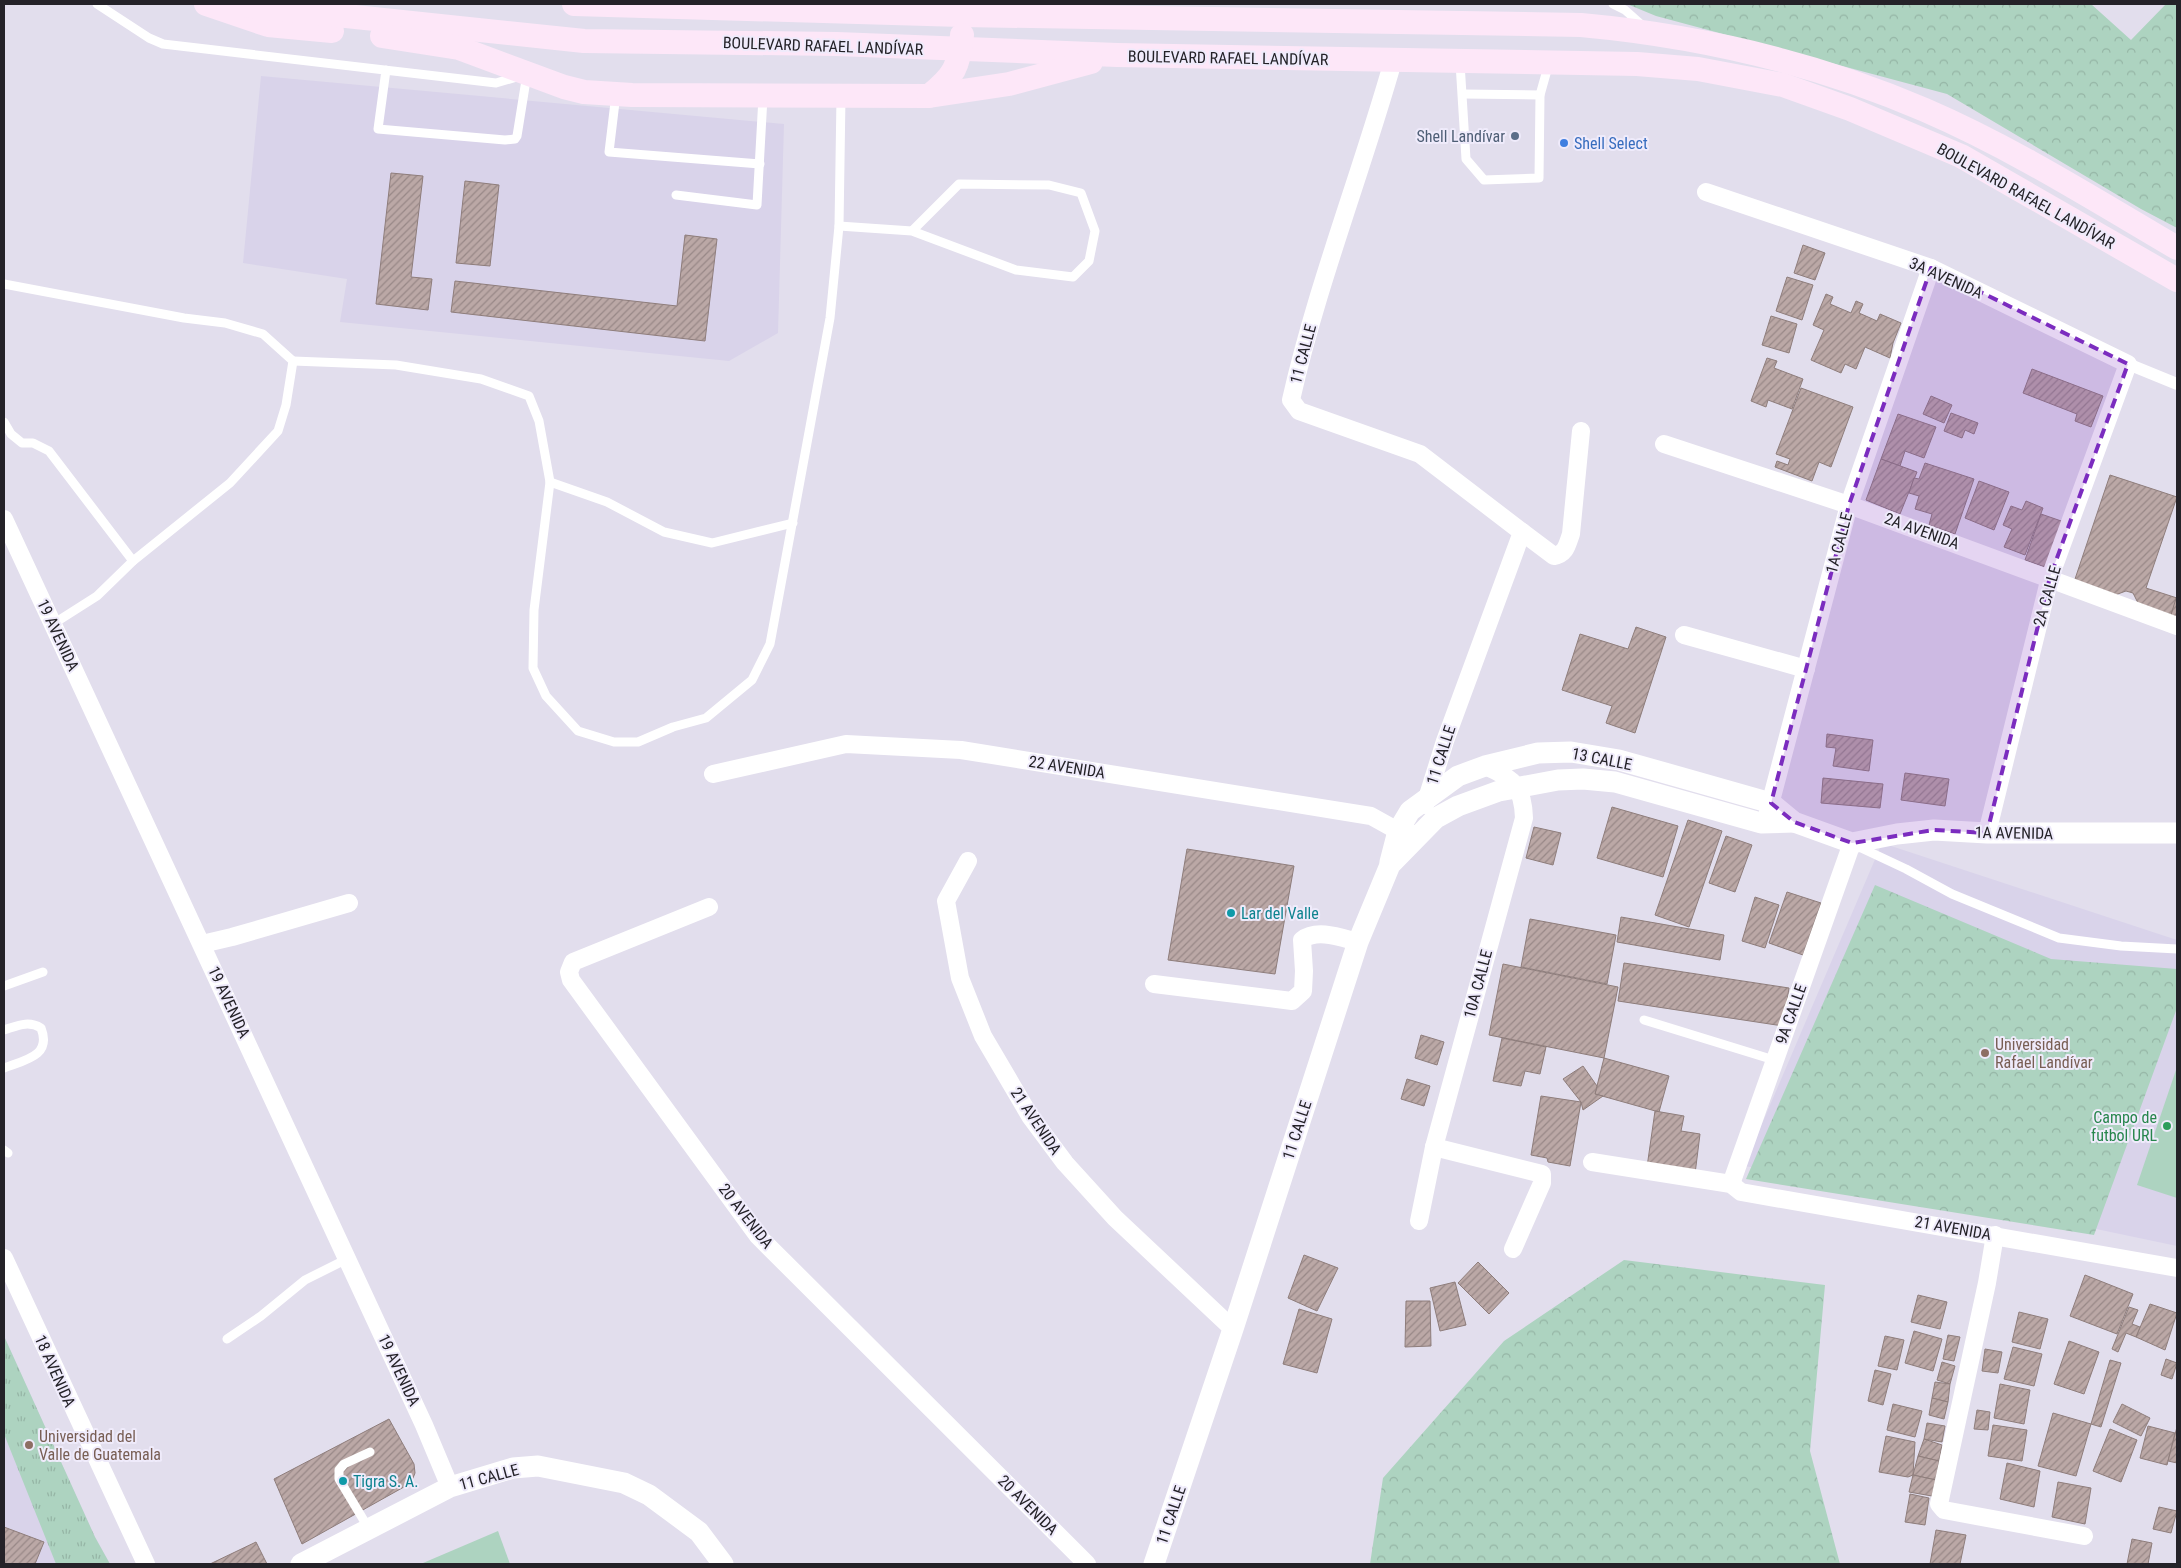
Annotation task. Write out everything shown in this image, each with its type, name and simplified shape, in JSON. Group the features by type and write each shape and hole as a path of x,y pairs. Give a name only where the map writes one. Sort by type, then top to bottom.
{"main road":[{"path":"206,4 268,24 405,38 442,45 555,85 584,92 616,94 929,96 1009,84 1117,55"},
{"name":"BOULEVARD RAFAEL LANDÍVAR","path":"232,4 584,41 837,44 1117,55 1637,64 1698,69 1792,88 1850,109 1962,156 2177,280"},
{"name":"BOULEVARD RAFAEL LANDÍVAR","path":"574,4 959,9 1119,17 1581,25 1648,31 1753,52 1813,68 1926,110 1991,142 2177,248"},
{"path":"1095,4 1119,17"},
{"path":"929,96 947,82 957,68 961,50 959,9"}],"street":[{"name":"11 CALLE","path":"1393,61 1372,135 1302,353 1291,400 1299,411 1420,454 1522,532 1445,741 1427,798"},
{"name":"3A AVENIDA","path":"1706,192 1931,268 2128,364 2177,384"},
{"name":"1A CALLE","path":"1765,824 1850,505 1931,268"},
{"name":"2A CALLE","path":"1987,833 2050,577 2128,364"},
{"path":"1522,532 1554,556 1561,555 1566,550 1571,534 1581,431"},
{"name":"2A AVENIDA","path":"1664,444 1850,505 2050,577 2177,626"},
{"name":"19 AVENIDA","path":"4,519 424,1425 450,1487"},
{"path":"1684,635 1806,669"},
{"name":"22 AVENIDA","path":"713,774 846,744 961,750 1371,816 1408,833"},
{"name":"13 CALLE","path":"1408,833 1410,811 1458,776 1485,766 1538,753 1571,752 1619,760 1771,803 1794,822 1852,843"},
{"path":"1485,766 1506,774 1518,787"},
{"name":"13 CALLE","path":"1408,833 1458,806 1518,787 1583,779 1615,782 1765,824 1794,822"},
{"name":"10A CALLE","path":"1419,1221 1434,1147 1524,818 1524,802 1518,787"},
{"name":"1A AVENIDA","path":"1852,843 1897,834 1934,830 1987,833 2177,833"},
{"name":"11 CALLE","path":"1154,1564 1233,1329 1358,942 1390,865 1408,833"},
{"name":"9A CALLE","path":"1730,1184 1852,843"},
{"name":"21 AVENIDA","path":"968,861 946,901 960,978 982,1036 1030,1116 1065,1163 1115,1218 1233,1329"},
{"path":"202,944 349,903"},
{"name":"20 AVENIDA","path":"709,907 573,962 569,972 572,980 758,1236 1087,1564"},
{"path":"1154,984 1292,1001 1303,991 1302,940 1316,934 1358,942"},
{"path":"1434,1147 1542,1174 1542,1183 1513,1249"},
{"name":"21 AVENIDA","path":"1592,1162 1730,1184 1741,1192 2177,1268"},
{"path":"1995,1235 1987,1283 1939,1504 1944,1510 2084,1536"},
{"name":"18 AVENIDA","path":"4,1258 146,1564"},
{"name":"11 CALLE","path":"301,1564 450,1487 513,1468 538,1466 624,1483 649,1495 699,1532 723,1564"}],"lane":[{"path":"97,4 149,38 163,44 386,70 496,83 528,74 515,139 505,140 378,129 386,70"},
{"path":"1613,4 1625,10 1648,31"},
{"path":"1460,62 1466,159 1484,180 1538,178 1540,95 1549,62"},
{"path":"616,94 608,152 760,164"},
{"path":"1463,94 1540,95"},
{"path":"676,195 757,204 763,96"},
{"path":"4,284 184,318 225,323 263,334 293,361 396,365 481,380 529,396 539,421 550,482 534,610 533,668 546,696 578,731 614,742 638,742 673,727 706,718 752,680 770,644 830,318 839,226 841,96"},
{"path":"839,226 912,231 1016,270 1073,277 1090,261 1095,231 1081,193 1049,185 959,184 912,231"},
{"path":"52,624 97,596 133,561 230,483 278,431 286,405 293,361"},
{"path":"4,422 11,434 22,443 33,443 49,451 133,561"},
{"path":"550,482 607,502 664,532 712,543 793,523"},
{"path":"1852,843 1906,868 1952,894 2059,938 2120,946 2177,950"},
{"path":"4,986 43,972"},
{"path":"1644,1020 1774,1060"},
{"path":"4,1030 25,1023 33,1023 41,1028 44,1041 42,1048 33,1057 4,1068"},
{"path":"227,1340 261,1316 305,1280 347,1260"},
{"path":"369,1529 339,1479 339,1470 344,1464 370,1452"}],"highlighted area":[{"path":"1931,268 2128,364 2050,577 1987,833 1934,830 1852,843 1794,822 1771,803 1849,505"}],"shaded area":[{"path":"261,76 784,124 778,333 729,361 340,322 347,279 243,263"},
{"name":"Universidad Rafael Landívar","path":"1882,843 2177,940 2177,1246 1972,1203 1744,1166"},
{"name":"Universidad del Valle de Guatemala","path":"4,1336 95,1537 110,1564 4,1564"}],"green space":[{"path":"1627,4 2091,4 2131,40 2166,4 2177,4 2177,228 2141,209 1947,94 1656,16"},
{"name":"Universidad Rafael Landívar","path":"1875,885 2051,959 2177,969 2177,1008 2094,1235 1746,1179"},
{"name":"Campo de futbol URL","path":"2177,1067 2177,1198 2137,1185"},
{"path":"1624,1260 1825,1285 1810,1451 1840,1564 1370,1564 1383,1478 1504,1341"},
{"name":"Universidad del Valle de Guatemala","path":"4,1336 95,1537 110,1564 56,1564 4,1434"},
{"path":"498,1531 510,1564 423,1563"}],"building":[{"path":"391,173 423,176 411,277 432,279 428,310 376,304"},
{"path":"465,181 499,185 490,266 456,263"},
{"path":"685,235 717,239 705,341 451,312 455,281 677,306"},
{"path":"1803,245 1825,253 1815,280 1794,273"},
{"path":"1787,277 1813,285 1802,320 1776,311"},
{"path":"1826,294 1833,297 1830,304 1851,313 1856,301 1863,304 1859,313 1877,321 1880,314 1901,323 1893,343 1890,358 1865,347 1856,369 1845,364 1841,373 1811,360 1824,330 1813,325"},
{"path":"1771,316 1797,324 1789,353 1762,345"},
{"path":"1767,358 1777,361 1774,368 1803,379 1792,409 1768,400 1766,407 1751,401"},
{"path":"2032,369 2103,396 2091,427 2075,421 2077,414 2023,393"},
{"path":"1801,388 1853,407 1831,467 1819,462 1812,481 1775,467 1777,461 1788,465 1790,459 1776,454"},
{"path":"1931,396 1952,405 1944,423 1923,414"},
{"path":"1951,413 1978,423 1974,434 1965,430 1962,438 1944,431"},
{"path":"1898,414 1936,427 1924,458 1905,451 1900,466 1881,459"},
{"path":"1881,459 1917,472 1900,514 1866,500"},
{"path":"1925,463 1974,479 1955,534 1929,525 1932,514 1915,509 1919,496 1909,493 1914,478 1919,479"},
{"path":"2110,475 2177,497 2146,588 2177,598 2171,615 2139,605 2133,593 2126,591 2115,595 2074,582"},
{"path":"1979,481 2009,492 1994,530 1965,518"},
{"path":"2026,501 2043,508 2025,555 2004,547 2012,529 2003,525 2011,506 2022,510"},
{"path":"2041,514 2067,523 2051,569 2025,560"},
{"path":"2177,595 2177,617 2171,615"},
{"path":"1636,627 1666,637 1635,733 1606,723 1612,706 1562,690 1580,634 1628,649"},
{"path":"1827,734 1873,740 1869,771 1833,766 1836,748 1826,747"},
{"path":"1905,773 1949,779 1945,806 1901,800"},
{"path":"1823,778 1883,784 1880,808 1821,803"},
{"path":"1612,807 1678,826 1663,877 1597,858"},
{"path":"1688,820 1722,831 1689,927 1655,915"},
{"path":"1534,827 1561,833 1553,865 1526,858"},
{"path":"1726,836 1752,845 1735,892 1709,883"},
{"name":"Lar del Valle","path":"1187,849 1294,866 1275,974 1168,960"},
{"path":"1787,892 1821,903 1803,955 1769,943"},
{"path":"1755,897 1779,905 1765,948 1742,941"},
{"path":"1621,917 1724,935 1720,960 1617,942"},
{"path":"1530,919 1616,935 1607,984 1521,967"},
{"path":"1624,963 1789,988 1783,1026 1618,1001"},
{"path":"1503,964 1618,987 1604,1058 1489,1035"},
{"path":"1421,1035 1444,1042 1437,1065 1415,1058"},
{"path":"1502,1038 1546,1047 1540,1074 1525,1071 1521,1086 1493,1081"},
{"path":"1604,1058 1669,1076 1659,1112 1595,1094"},
{"path":"1583,1066 1597,1086 1595,1094 1603,1096 1583,1110 1581,1102 1563,1079"},
{"path":"1407,1079 1430,1086 1424,1106 1401,1099"},
{"path":"1541,1096 1581,1102 1570,1166 1548,1162 1547,1158 1531,1155"},
{"path":"1655,1111 1684,1116 1681,1131 1700,1134 1695,1174 1647,1167"},
{"path":"1304,1255 1338,1268 1317,1311 1288,1298"},
{"path":"1478,1262 1509,1293 1489,1314 1458,1283"},
{"path":"2085,1275 2133,1294 2117,1334 2070,1316"},
{"path":"1455,1282 1466,1325 1440,1331 1430,1288"},
{"path":"1918,1295 1947,1302 1940,1329 1911,1322"},
{"path":"1406,1301 1430,1301 1431,1346 1405,1347"},
{"path":"2150,1304 2177,1313 2165,1350 2136,1337"},
{"path":"2129,1307 2138,1310 2132,1324 2140,1327 2136,1337 2126,1333 2118,1352 2112,1349"},
{"path":"1299,1309 1332,1319 1317,1373 1283,1364"},
{"path":"2019,1312 2048,1319 2040,1349 2012,1342"},
{"path":"1914,1331 1942,1339 1933,1371 1905,1363"},
{"path":"1948,1335 1960,1337 1954,1361 1943,1359"},
{"path":"1885,1336 1904,1340 1897,1370 1878,1366"},
{"path":"2069,1341 2099,1352 2084,1394 2054,1384"},
{"path":"2013,1347 2042,1354 2034,1386 2004,1379"},
{"path":"1985,1349 2002,1352 1998,1373 1982,1371"},
{"path":"2166,1359 2177,1363 2172,1379 2161,1375"},
{"path":"2110,1360 2121,1363 2101,1427 2091,1424"},
{"path":"1942,1362 1955,1366 1950,1384 1937,1380"},
{"path":"1875,1370 1891,1374 1883,1405 1868,1401"},
{"path":"1935,1382 1950,1384 1948,1402 1932,1398"},
{"path":"2000,1384 2030,1390 2024,1424 1994,1418"},
{"path":"1932,1398 1948,1402 1944,1419 1929,1415"},
{"path":"1893,1404 1922,1411 1915,1437 1887,1430"},
{"path":"2122,1404 2150,1418 2141,1436 2113,1422"},
{"path":"1977,1410 1990,1412 1988,1430 1974,1429"},
{"path":"2053,1413 2091,1424 2076,1476 2038,1466"},
{"name":"Tigra S. A.","path":"389,1419 414,1464 415,1473 411,1483 302,1544 274,1479"},
{"path":"1927,1423 1945,1426 1942,1442 1924,1439"},
{"path":"1993,1425 2027,1430 2022,1461 1988,1456"},
{"path":"2148,1426 2175,1433 2167,1465 2140,1458"},
{"path":"2177,1427 2177,1463 2168,1461"},
{"path":"2110,1429 2137,1440 2121,1482 2093,1471"},
{"path":"1886,1436 1915,1442 1913,1475 1908,1477 1879,1472"},
{"path":"1924,1439 1942,1445 1939,1461 1918,1456"},
{"path":"1918,1456 1939,1461 1936,1480 1913,1475"},
{"path":"2007,1463 2040,1471 2034,1507 2000,1499"},
{"path":"1913,1475 1936,1480 1932,1496 1909,1492"},
{"path":"2058,1482 2091,1488 2085,1524 2052,1517"},
{"path":"1910,1494 1929,1498 1925,1525 1905,1522"},
{"path":"2159,1507 2177,1511 2171,1533 2153,1529"},
{"path":"4,1527 44,1542 35,1564 4,1564"},
{"path":"1936,1530 1966,1535 1960,1564 1930,1564"},
{"path":"2132,1539 2152,1543 2148,1564 2127,1564"},
{"path":"256,1542 267,1564 210,1564"}],"place":[{"name":"Shell Landívar","path":"1515,136"},
{"name":"Shell Select","path":"1564,143"},
{"name":"Lar del Valle","path":"1231,913"},
{"name":"Universidad Rafael Landívar","path":"1985,1053"},
{"name":"Campo de futbol URL","path":"2167,1126"},
{"name":"Universidad del Valle de Guatemala","path":"29,1445"},
{"name":"Tigra S. A.","path":"343,1481"}]}
